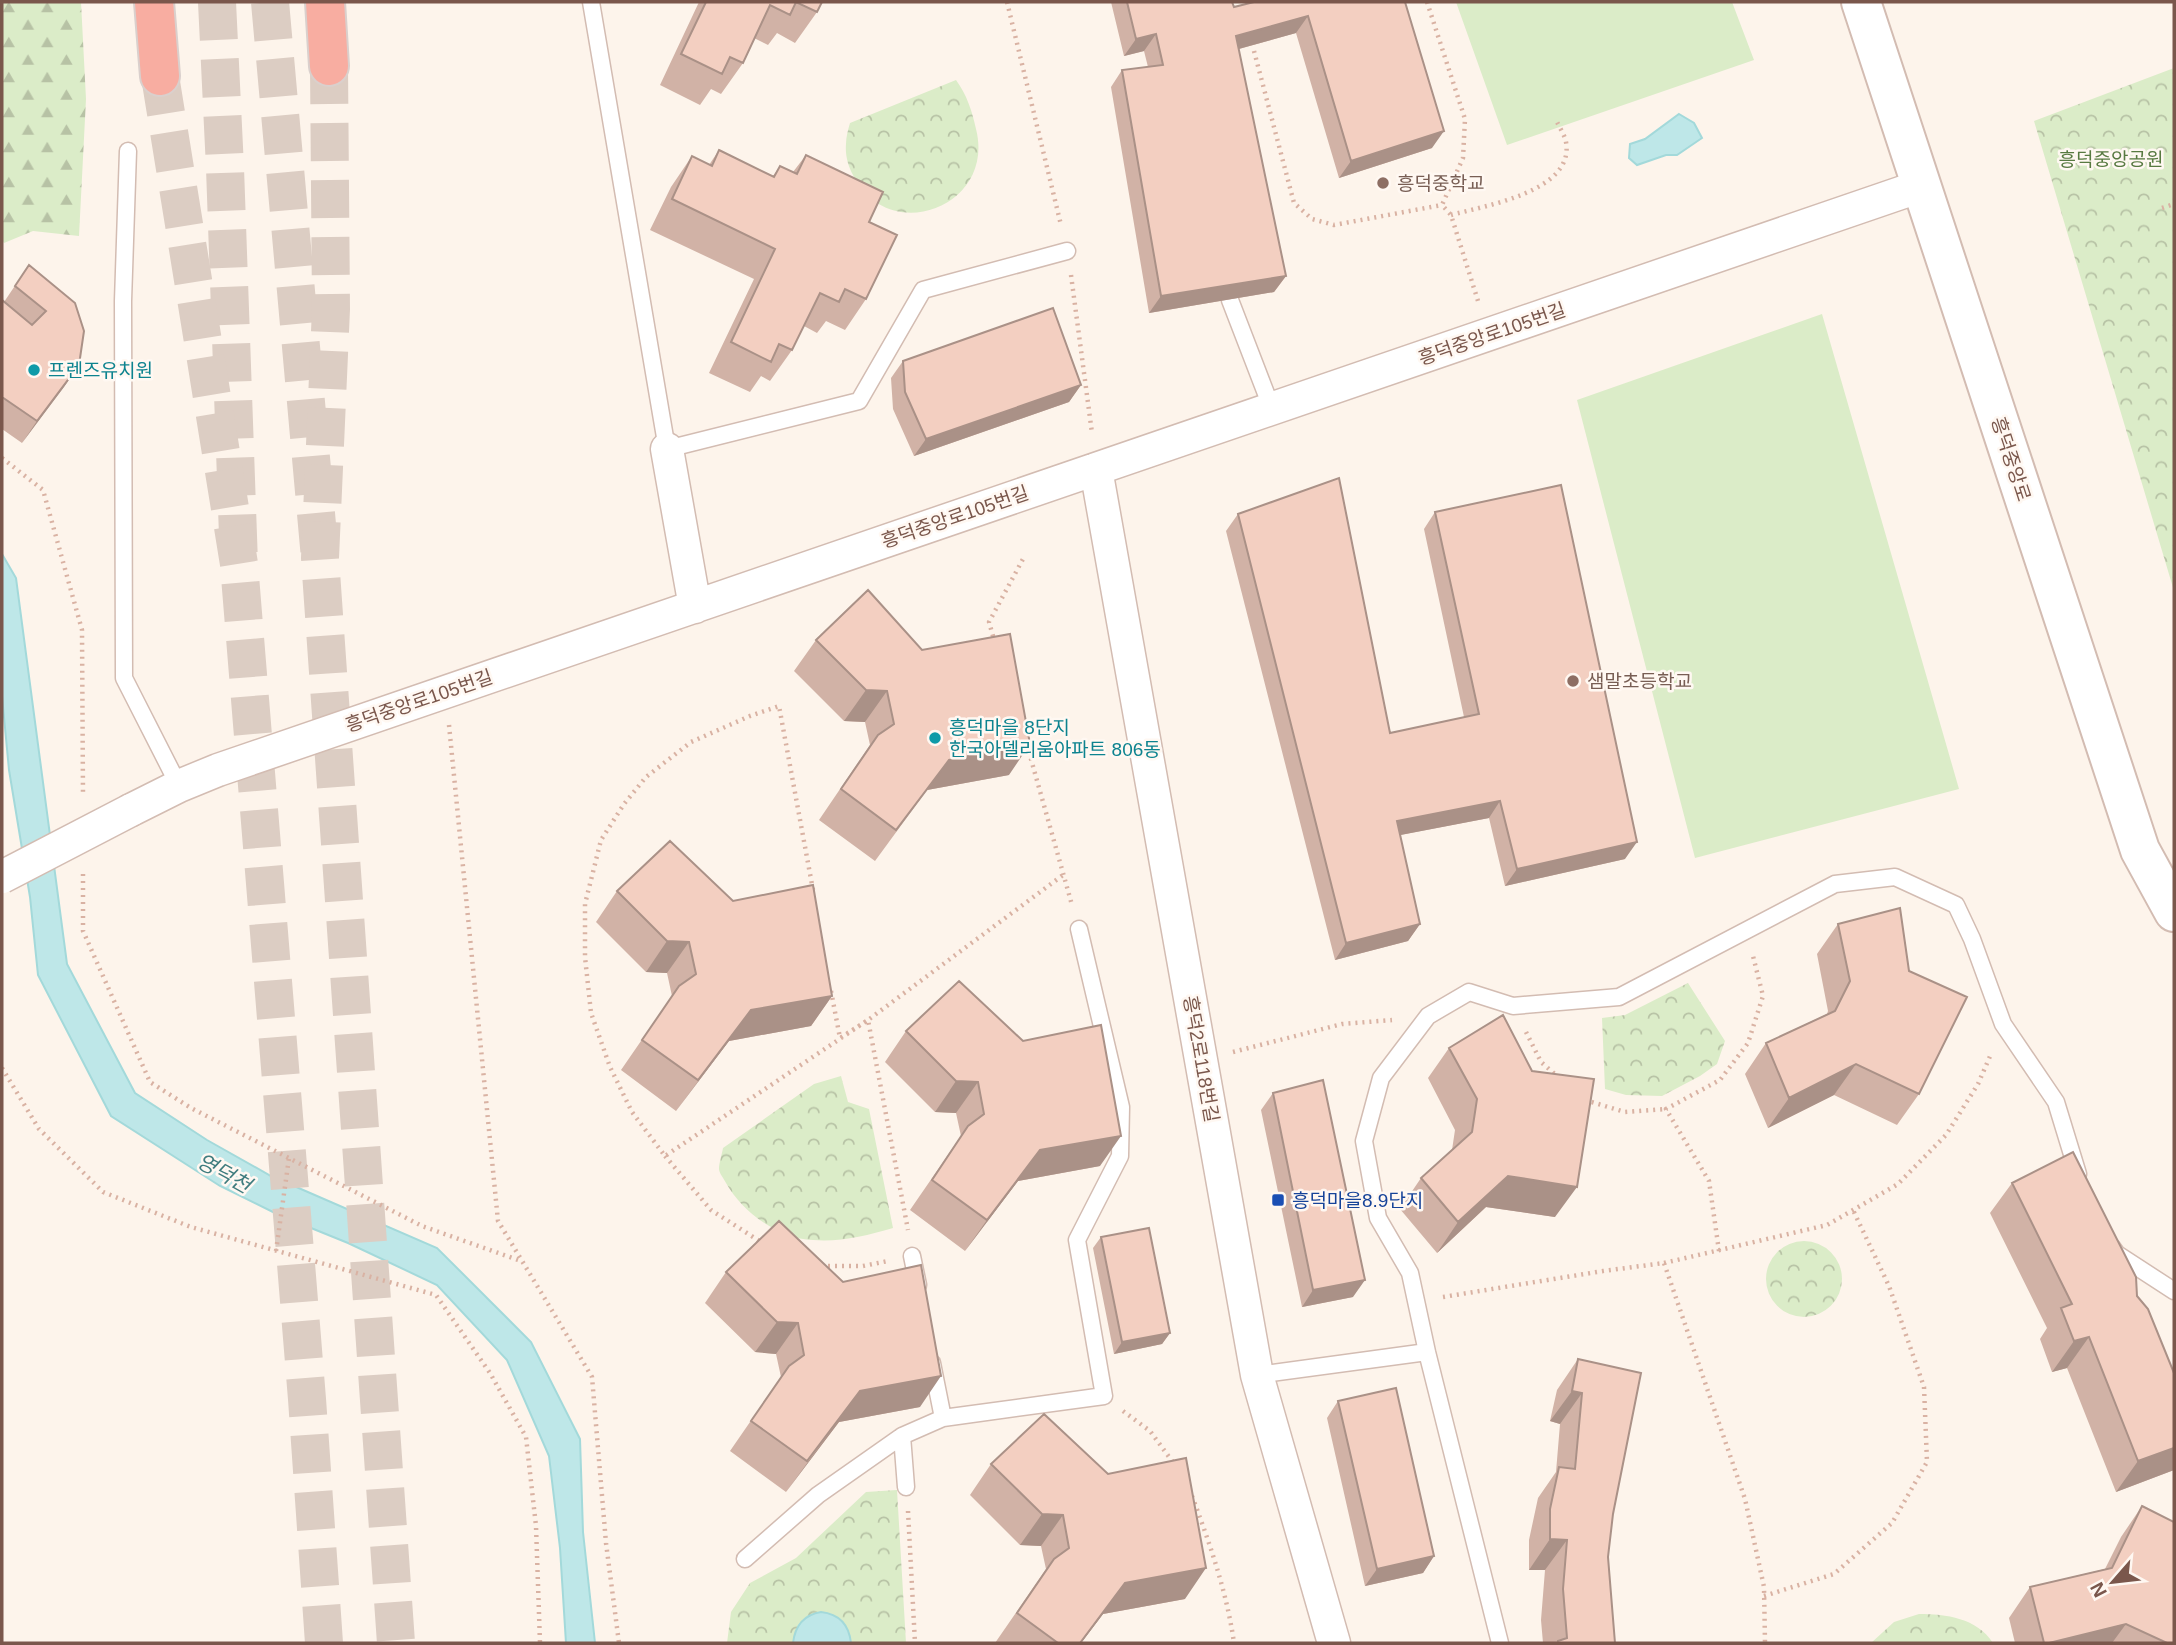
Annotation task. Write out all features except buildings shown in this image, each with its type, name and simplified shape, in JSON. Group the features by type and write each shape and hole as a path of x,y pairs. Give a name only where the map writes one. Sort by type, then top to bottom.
{"highway":[{"path":"154,2 160,76"},
{"path":"325,2 328,66"}],"street":[{"name":"흥덕중앙로","path":"1861,2 2140,850 2174,912"},
{"name":"흥덕중앙로105번길","path":"2,877 179,786 218,770 1921,186"},
{"path":"667,449 695,607"},
{"name":"흥덕2로118번길","path":"1096,469 1257,1375 1334,1643"}],"lane":[{"path":"591,2 667,449 859,401 923,290 1067,251"},
{"path":"128,150 123,301 124,678 179,786"},
{"path":"1230,300 1272,409"},
{"path":"1500,1643 1427,1352 1410,1273 1378,1218 1364,1141 1381,1078 1428,1016 1469,992 1513,1006 1619,997 1835,884 1895,877 1956,905 1972,939 2003,1024 2056,1102 2080,1183"},
{"path":"745,1559 818,1495 902,1436 943,1418 1104,1396 1077,1240 1120,1156 1121,1107 1079,929"},
{"path":"2102,1232 2117,1254 2174,1291"},
{"path":"912,1256 920,1296"},
{"path":"930,1350 943,1418"},
{"path":"1257,1375 1427,1352"},
{"path":"902,1436 906,1487"}],"path":[{"path":"1427,2 1465,119 1463,158 1442,205"},
{"path":"1254,51 1294,203 1312,219 1334,225 1442,205"},
{"path":"1451,215 1527,194 1552,178 1564,160 1567,143 1558,122"},
{"path":"2162,208 2174,204"},
{"path":"1442,205 1451,215 1489,335"},
{"path":"2,458 43,490 82,630 83,808"},
{"path":"997,647 989,622 1023,559"},
{"path":"446,692 498,1221 592,1377 607,1543 620,1643"},
{"path":"764,1244 711,1210 632,1112 610,1067 591,1013 585,957 585,904 601,839 646,777 691,742 779,706 813,892"},
{"path":"1024,733 1079,929"},
{"path":"83,863 83,931 150,1082 191,1108 422,1226 522,1261"},
{"path":"666,1156 868,1020 1063,874"},
{"path":"1577,1093 1586,1101 1625,1112 1666,1109 1720,1080 1748,1043 1763,996 1747,931"},
{"path":"830,985 840,1038"},
{"path":"1513,1006 1541,1062 1559,1077"},
{"path":"1201,1060 1342,1024 1428,1016"},
{"path":"809,1262 820,1266 863,1266 912,1256 868,1020"},
{"path":"1417,1301 1664,1263 1827,1225 1898,1184 1946,1135 1978,1084 2003,1024"},
{"path":"2,1068 38,1129 103,1192 191,1227 436,1296 490,1373 526,1437 536,1526 540,1643"},
{"path":"1666,1109 1709,1181 1719,1251"},
{"path":"276,1251 289,1158"},
{"path":"1764,1596 1834,1574 1892,1523 1927,1462 1924,1387 1889,1286 1853,1210"},
{"path":"1664,1263 1745,1499 1764,1587 1765,1643"},
{"path":"1104,1396 1150,1431 1179,1470"},
{"path":"906,1487 915,1643"},
{"path":"1191,1493 1217,1568 1234,1643"}],"green space":[{"path":"2,2 81,2 86,99 79,236 33,231 4,243 2,240"},
{"path":"1456,2 1732,2 1754,60 1507,145"},
{"name":"흥덕중앙공원","path":"2174,68 2174,591 2034,121"},
{"path":"956,80 969,103 976,129 978,156 970,179 955,197 935,208 913,213 890,209 869,197 853,175 847,160 846,141 850,123"},
{"path":"1822,314 1959,789 1695,858 1577,400"},
{"path":"1688,983 1725,1041 1717,1064 1662,1096 1626,1095 1605,1089 1602,1018 1625,1015"},
{"path":"841,1076 848,1102 869,1109 893,1228 834,1240 813,1240 787,1235 752,1214 733,1194 719,1171 723,1148 814,1084"},
{"path":"1797,1241 1811,1241 1825,1247 1836,1258 1842,1279 1839,1294 1831,1306 1811,1317 1797,1317 1783,1311 1772,1300 1766,1286 1766,1272 1772,1258 1783,1247"},
{"path":"897,1490 906,1643 727,1643 731,1612 750,1583 796,1558 866,1492"},
{"path":"1919,1614 1960,1619 1978,1628 1993,1643 1871,1643 1894,1622"}],"water":[{"path":"1679,114 1694,123 1702,138 1677,155 1666,155 1637,165 1629,158 1630,144 1645,139"},
{"name":"영덕천","path":"2,554 16,578 67,964 135,1093 207,1140 271,1176 437,1248 531,1342 580,1439 583,1532 595,1643 566,1643 560,1548 549,1456 507,1360 437,1285 220,1186 111,1116 38,975 30,897 9,770 2,696"},
{"path":"821,1612 833,1615 842,1622 851,1643 793,1643 801,1622"}],"tunnel":[{"path":"217,2 239,564"},
{"path":"270,2 320,558"},
{"path":"329,66 331,309 320,558 396,1643"},
{"path":"160,76 239,564 307,1399 324,1643"}],"place":[{"name":"흥덕중학교","path":"1383,183"},
{"name":"프렌즈유치원","path":"34,370"},
{"name":"샘말초등학교","path":"1573,681"},
{"name":"흥덕마을 8단지 한국아델리움아파트 806동","path":"935,738"},
{"name":"흥덕마을8.9단지","path":"1278,1200"}]}
